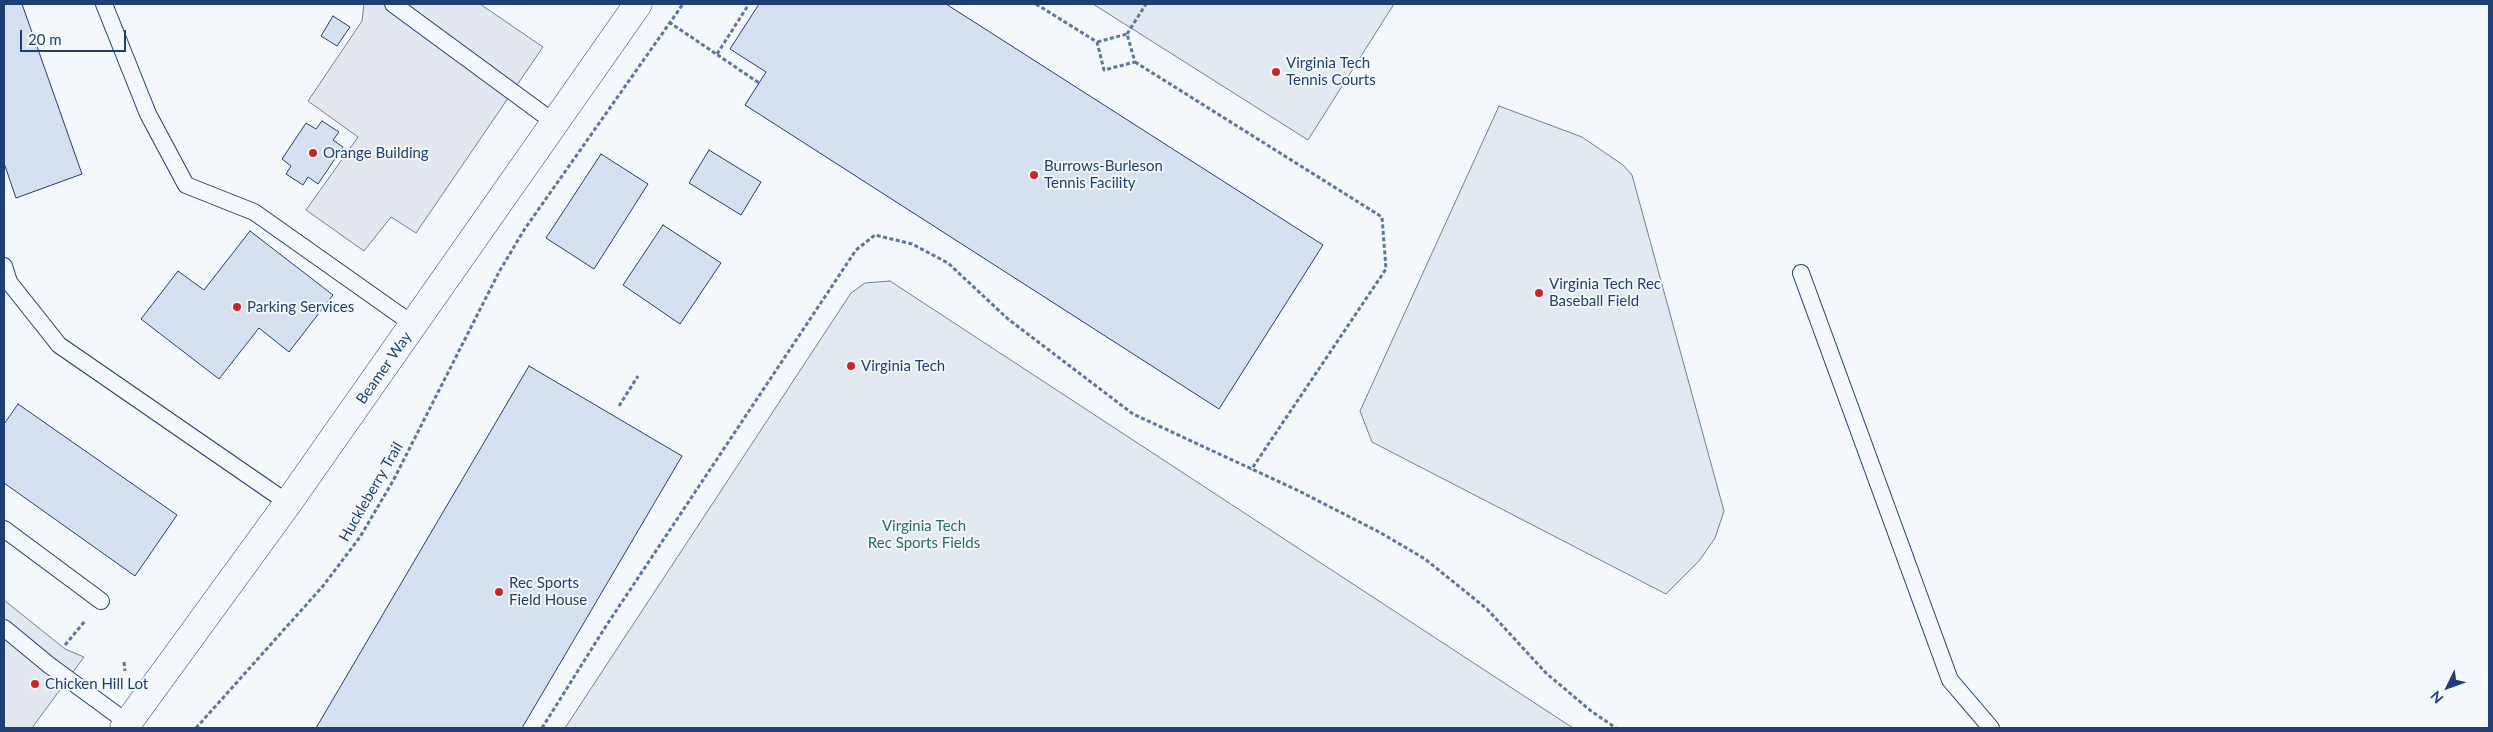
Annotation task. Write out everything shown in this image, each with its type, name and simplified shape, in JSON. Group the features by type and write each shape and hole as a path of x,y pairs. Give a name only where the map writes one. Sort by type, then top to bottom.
{"street":[{"name":"Beamer Way","path":"126,725 288,503 638,4"}],"lane":[{"path":"104,4 148,114 186,185 254,212 414,325"},
{"path":"394,4 554,123"},
{"path":"4,266 10,282 59,345 288,503"},
{"path":"1800,273 1950,680 1991,728"},
{"path":"4,530 101,601"},
{"path":"4,628 126,725"}],"path":[{"path":"683,4 670,22 759,82"},
{"path":"718,54 749,4"},
{"path":"1036,4 1096,42 1104,70 1135,62"},
{"path":"1096,42 1126,34 1146,4"},
{"name":"Huckleberry Trail","path":"196,728 323,586 360,538 392,481 477,315 524,230 670,22"},
{"path":"1126,34 1135,62 1382,217 1386,269 1252,470"},
{"path":"542,728 606,626 856,250 876,235 912,244 948,263 1008,319 1133,414 1381,533 1425,560 1487,609 1546,674 1591,711 1616,728"},
{"path":"619,406 638,376"},
{"path":"49,665 101,601"}],"green space":[{"name":"Virginia Tech Tennis Courts","path":"1093,4 1394,4 1308,140"},
{"name":"Virginia Tech Rec Baseball Field","path":"1499,106 1582,137 1623,165 1632,175 1724,511 1715,538 1699,561 1666,594 1372,442 1360,411"},
{"name":"Virginia Tech Rec Sports Fields","path":"890,281 1573,728 565,728 851,293 865,283"}],"shaded area":[{"path":"364,4 480,4 543,47 416,233 391,217 364,251 306,210 358,137 308,101 362,21"},
{"name":"Chicken Hill Lot","path":"4,600 65,649 84,657 32,728 4,728"}],"building":[{"path":"4,4 22,4 82,174 16,198 4,163"},
{"name":"Burrows-Burleson Tennis Facility","path":"759,4 946,4 1323,245 1219,409 745,105 766,72 730,49"},
{"path":"333,16 350,27 337,46 321,36"},
{"name":"Orange Building","path":"322,121 339,132 333,140 343,147 318,184 308,177 303,185 286,174 291,166 282,159 306,123 316,129"},
{"path":"709,150 761,182 741,215 689,183"},
{"path":"601,154 648,184 594,269 546,238"},
{"path":"663,225 721,263 680,324 623,285"},
{"name":"Parking Services","path":"250,231 333,295 289,352 259,328 219,379 141,319 178,271 204,290"},
{"name":"Rec Sports Field House","path":"529,366 682,456 522,728 316,728"},
{"path":"18,404 177,515 135,576 4,483 4,424"}],"place":[{"name":"Virginia Tech Tennis Courts","path":"1276,72"},
{"name":"Orange Building","path":"313,153"},
{"name":"Burrows-Burleson Tennis Facility","path":"1034,175"},
{"name":"Virginia Tech Rec Baseball Field","path":"1539,293"},
{"name":"Parking Services","path":"237,307"},
{"name":"Virginia Tech","path":"851,366"},
{"name":"Rec Sports Field House","path":"499,592"},
{"name":"Chicken Hill Lot","path":"35,684"}]}
